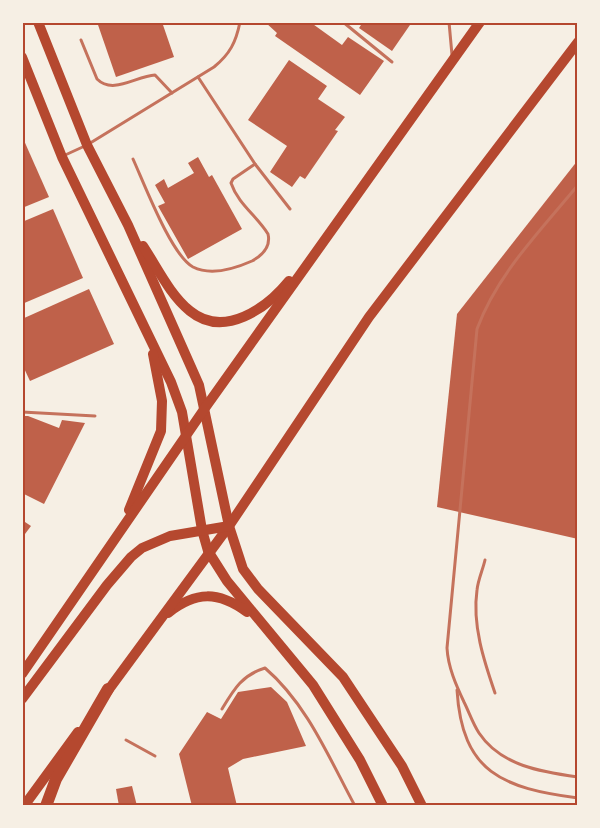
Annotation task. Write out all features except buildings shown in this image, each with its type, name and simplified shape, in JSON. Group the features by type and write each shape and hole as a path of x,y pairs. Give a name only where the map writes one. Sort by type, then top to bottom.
{"highway":[{"path":"46,806 56,780 108,689"}],"main road":[{"path":"38,22 87,145 128,225 194,372 205,408 229,526 242,569 250,581 343,677 402,766 422,806"},
{"path":"22,674 205,408 480,22"},
{"path":"24,806 208,551 229,526 369,317 578,42"},
{"path":"22,56 62,157 151,345 171,382 182,412 202,530 208,551 227,580 313,685 360,760 384,806"},
{"path":"128,225 166,281 190,311 206,319 230,321 250,316 272,300 351,203"},
{"path":"121,529 161,431 162,401 151,345"},
{"path":"22,700 107,585 131,557 142,548 170,536 229,526"},
{"path":"159,620 183,602 203,596 224,598 235,603 262,623"}],"lane":[{"path":"62,157 87,145 198,76 228,54 234,46 240,22"},
{"path":"343,22 392,62"},
{"path":"449,22 452,61"},
{"path":"81,40 97,79 101,83 111,86 155,75 172,92"},
{"path":"198,76 255,164 290,209"},
{"path":"133,159 161,221 179,252 192,266 210,272 220,271 248,262 260,256 268,248 268,234 236,194 231,183 232,180 255,164"},
{"path":"578,185 517,258 486,304 477,329 447,648 457,687 458,708 463,728 471,750 481,764 504,781 538,792 578,798"},
{"path":"22,412 96,416"},
{"path":"485,560 477,590 477,621 482,658 495,693"},
{"path":"222,709 239,682 252,673 265,668 292,694 330,757 355,806"},
{"path":"457,687 480,734 503,757 540,771 578,777"},
{"path":"126,740 156,756"}]}
